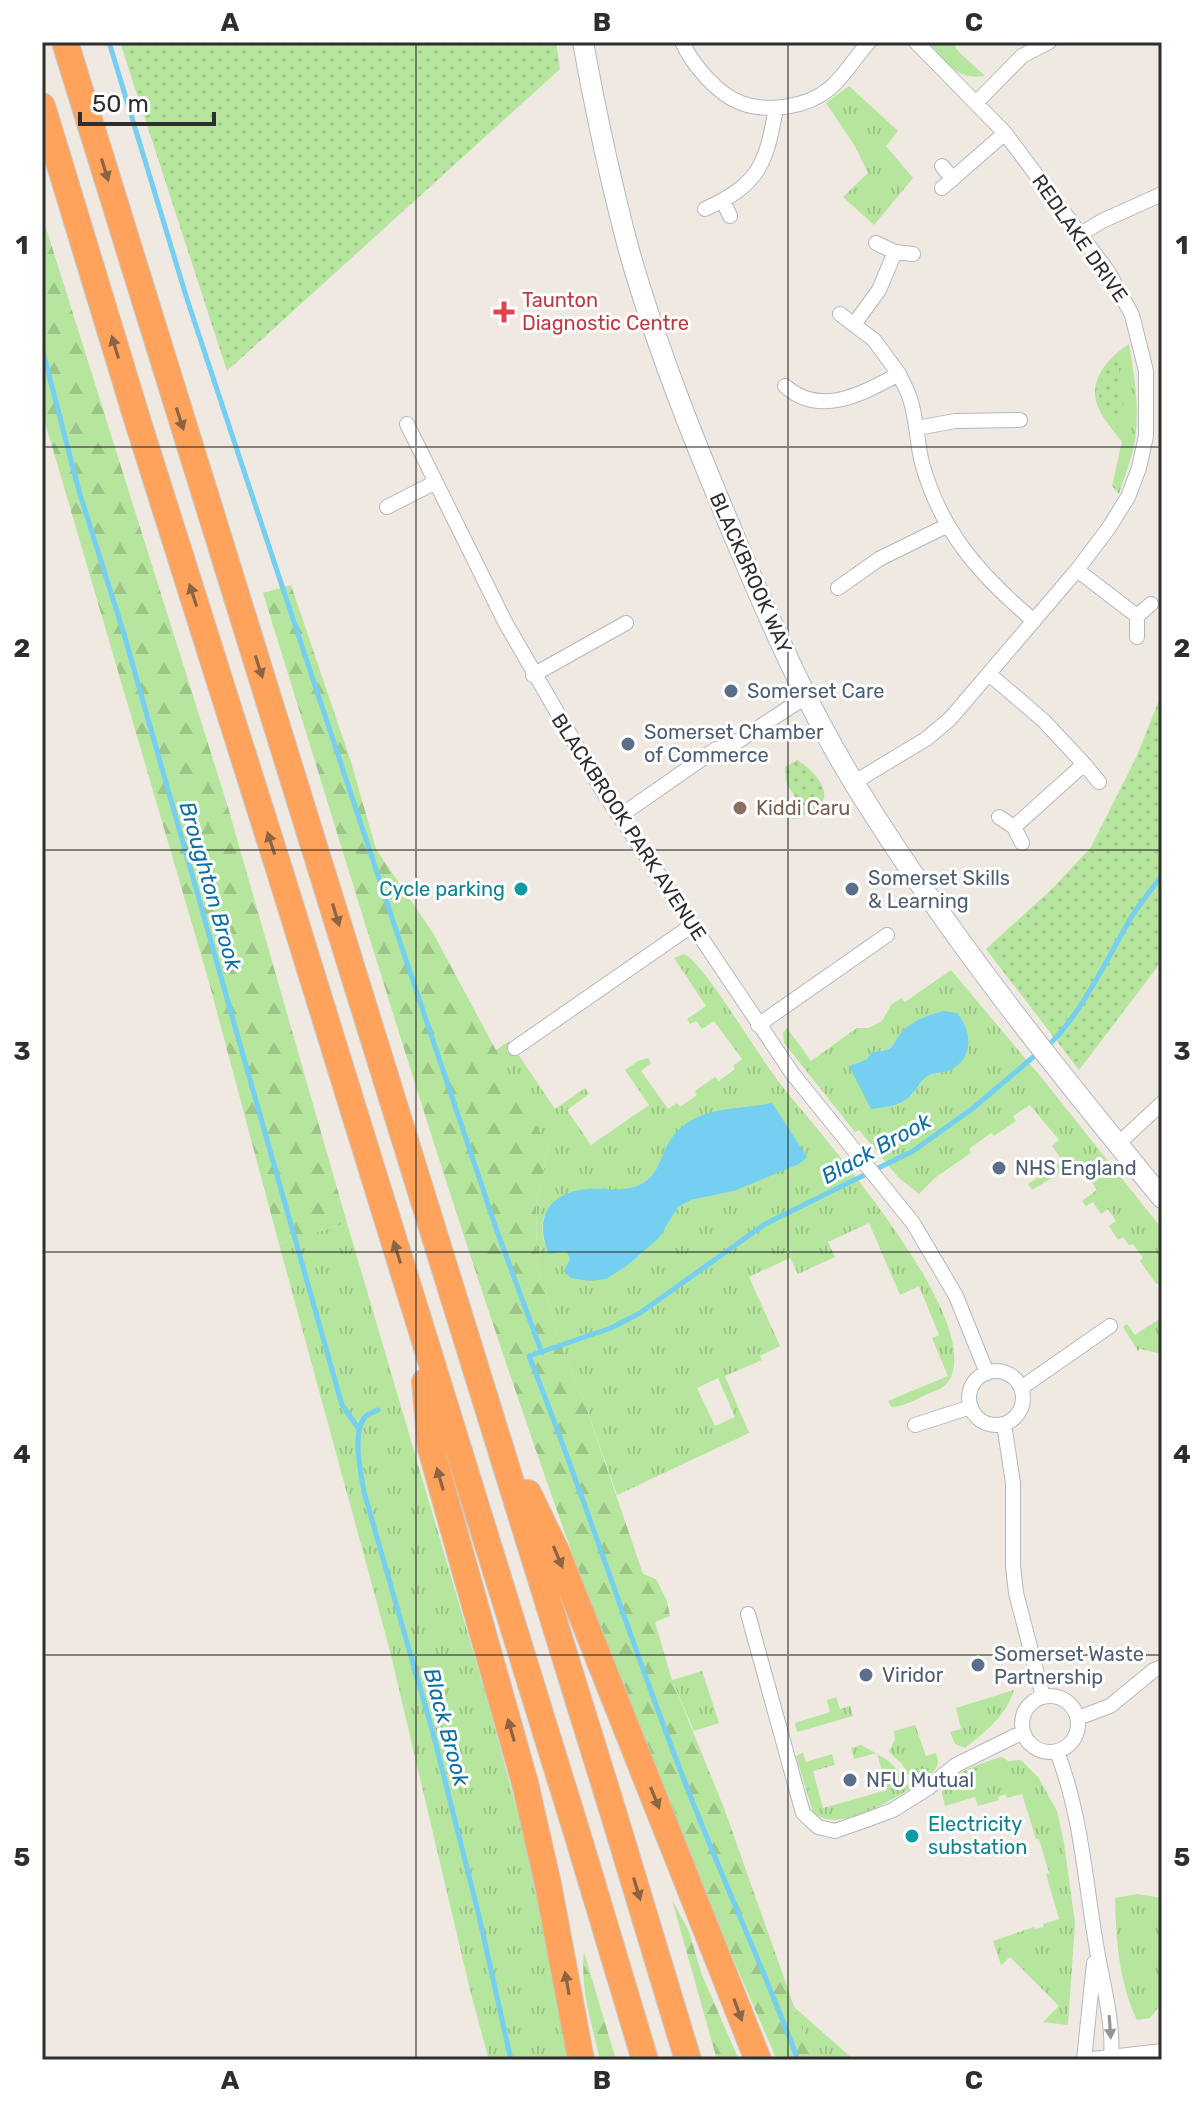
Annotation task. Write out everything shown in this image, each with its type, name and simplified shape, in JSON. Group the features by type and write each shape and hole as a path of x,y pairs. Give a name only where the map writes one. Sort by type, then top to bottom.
{"highway":[{"path":"65,42 688,2060"},
{"path":"42,106 645,2060"},
{"path":"420,1327 431,1449 525,1783 548,1884 581,2060"},
{"path":"489,1410 557,1553 758,2060"}],"street":[{"name":"BLACKBROOK WAY","path":"583,42 618,205 646,304 705,469 775,631 807,696 853,783 916,880 984,976 1162,1198"},
{"path":"682,42 699,69 727,94 741,103 776,108 798,104 829,89 869,42"},
{"name":"REDLAKE DRIVE","path":"853,783 926,739 950,719 1077,570 1128,497 1155,405 1132,315 1109,273 1005,133 916,42"},
{"path":"976,103 1022,56 1049,42"},
{"path":"705,209 723,201 761,167 768,150 776,108"},
{"path":"942,166 948,183 1005,133"},
{"path":"1081,234 1162,194"},
{"path":"723,201 730,216"},
{"path":"876,243 895,252 913,254"},
{"path":"855,323 879,290 895,252"},
{"path":"840,314 874,340 899,374 911,400 921,460 946,526 993,585 1034,621"},
{"path":"785,386 805,399 824,402 844,400 899,374"},
{"path":"917,428 955,421 1020,420"},
{"name":"BLACKBROOK PARK AVENUE","path":"407,424 533,675 620,816 758,1025 792,1073 913,1223 956,1296 987,1373"},
{"path":"387,507 434,483"},
{"path":"838,588 879,559 946,526"},
{"path":"1077,570 1137,616"},
{"path":"1137,637 1137,616 1151,604"},
{"path":"533,675 626,623"},
{"path":"989,674 1044,721 1099,782"},
{"path":"620,816 716,749 729,747 807,696"},
{"path":"1014,827 1084,764"},
{"path":"999,817 1014,827 1022,843"},
{"path":"515,1048 691,926"},
{"path":"758,1025 887,935"},
{"path":"1118,1144 1162,1103"},
{"path":"1021,1388 1110,1326"},
{"path":"987,1373 1007,1373 1016,1379 1021,1388 1022,1406 1012,1420 1004,1424 980,1420 971,1407 969,1397 972,1387 987,1373"},
{"path":"915,1425 971,1407"},
{"path":"1004,1424 1013,1483 1016,1593 1043,1697"},
{"path":"748,1614 803,1813 818,1827 835,1831 893,1810 928,1788 956,1765 1023,1732"},
{"path":"1078,1718 1110,1706 1154,1670 1162,1667"},
{"path":"1054,1696 1065,1700 1078,1718 1072,1743 1057,1752 1046,1753 1036,1749 1023,1732 1023,1714 1043,1697 1054,1696"},
{"path":"1057,1752 1069,1790 1108,2008 1111,2058"},
{"path":"1096,1943 1084,2060 1161,2048"}],"green space":[{"path":"120,42 556,42 560,69 227,371"},
{"path":"928,42 952,42 985,76 966,75 952,68"},
{"path":"849,86 898,131 886,146 913,178 874,225 843,197 868,173 855,146 826,103"},
{"path":"42,215 227,804 347,1223 279,1244 207,975 42,412"},
{"path":"1129,344 1137,424 1133,451 1119,494 1112,486 1122,442 1101,413 1095,390 1106,364"},
{"path":"1117,356 1124,411 1120,431 1105,411 1099,394 1103,377"},
{"path":"291,585 351,762 376,849 433,933 548,1147 536,1208 537,1265 564,1354 583,1398 643,1574 656,1579 667,1601 670,1616 655,1622 672,1680 724,1808 813,2060 777,2060 662,1790 575,1562 436,1149 263,593"},
{"path":"1162,693 1162,961 1079,1070 986,949 1053,888 1091,847 1136,758"},
{"path":"797,760 820,781 824,798 803,816 792,819 787,810 795,797 786,782 785,767"},
{"path":"684,954 705,974 773,1074 891,1224 941,1308 953,1345 952,1374 941,1388 906,1404 891,1407 888,1401 948,1376 932,1338 939,1335 919,1286 900,1295 869,1223 828,1242 835,1257 798,1274 790,1258 749,1277 780,1346 760,1356 762,1360 725,1376 749,1433 617,1495 564,1354 537,1265 536,1208 548,1147 495,1051 509,1041 555,1109 585,1088 589,1094 567,1110 591,1145 649,1105 625,1070 638,1061 648,1058 651,1063 641,1071 668,1109 677,1103 680,1107 715,1077 719,1081 735,1069 733,1066 742,1059 714,1021 702,1029 696,1021 690,1024 687,1019 706,1006 674,958","holes":["748,1108 756,1181 734,1191 691,1200 678,1207 659,1238 628,1265 567,1265 570,1259 566,1251 544,1242 544,1217 554,1203 564,1196 585,1190 619,1190 641,1184 654,1172 670,1143 687,1124 708,1114","718,1378 735,1417 715,1426 697,1388"]},
{"path":"951,970 1162,1229 1162,1288 1140,1261 1143,1258 1133,1244 1129,1245 1123,1237 1118,1240 1109,1226 1116,1221 1108,1209 1101,1214 1093,1202 1086,1206 1082,1201 1097,1190 1078,1162 1032,1190 1028,1184 1062,1160 1052,1146 1059,1140 1030,1105 1013,1116 1016,1121 994,1136 991,1133 969,1149 971,1153 936,1177 919,1194 899,1178 859,1130 855,1132 784,1043 783,1032 787,1028 811,1061 857,1028 869,1028 882,1021 891,1005 901,998 905,1002","holes":["905,1029 967,1053 950,1069 927,1075 911,1096 855,1063 867,1059 872,1052 892,1046"]},
{"path":"347,1223 487,1699 527,1847 569,2060 489,2060 471,1994 390,1651 279,1244"},
{"path":"1162,1317 1162,1354 1138,1351 1123,1327 1127,1324 1135,1335"},
{"path":"702,1671 719,1723 694,1731 672,1680"},
{"path":"1014,1690 1006,1708 987,1729 965,1748 955,1744 950,1732 961,1729 956,1708"},
{"path":"836,1697 840,1709 850,1706 853,1716 797,1732 795,1723 830,1712 827,1700"},
{"path":"915,1725 926,1756 936,1753 938,1758 935,1770 920,1782 912,1781 902,1764 889,1752 895,1739 894,1731"},
{"path":"861,1745 876,1753 854,1759 851,1748"},
{"path":"803,1753 806,1762 832,1754 835,1765 813,1771 823,1808 887,1790 877,1754 895,1767 910,1789 875,1808 847,1818 834,1820 813,1812 796,1756"},
{"path":"1002,1757 1008,1761 1021,1760 1038,1777 1057,1811 1075,1923 1068,2025 1043,2022 1059,2006 1010,1957 1001,1965 993,1941 1034,1927 1044,1927 1043,1924 1059,1919 1039,1839 1036,1839 1022,1794 1007,1798 1005,1794 998,1797 999,1800 978,1806 975,1797 945,1806 942,1793 950,1780"},
{"path":"1137,1894 1162,1898 1162,2003 1150,2018 1137,2020 1126,1991 1120,1960 1115,1898"},
{"path":"672,1900 688,1929 702,1975 739,2060 717,2060"},
{"path":"584,1952 616,2060 600,2060 585,1993"},
{"path":"794,2007 854,2060 813,2060"}],"water":[{"path":"944,1011 957,1013 966,1029 968,1045 963,1060 948,1071 927,1076 903,1101 871,1109 849,1066 867,1059 872,1052 891,1047 907,1027"},
{"path":"772,1103 807,1157 799,1164 734,1191 691,1200 678,1207 659,1238 606,1279 589,1281 571,1278 564,1271 570,1259 566,1251 549,1254 543,1222 558,1198 580,1190 627,1189 641,1184 656,1170 671,1139 692,1120 717,1111"}],"waterway":[{"path":"109,42 187,299 497,1231 542,1353"},
{"name":"Broughton Brook","path":"42,348 79,491 124,634 342,1405 359,1429"},
{"name":"Black Brook","path":"1046,1047 1070,1021 1132,916 1162,875"},
{"path":"798,2060 688,1790 529,1356 611,1328 640,1313 765,1224 913,1151 972,1109 1038,1053"},
{"name":"Black Brook","path":"378,1410 366,1416 359,1432 358,1452 364,1492 433,1733 511,2060"}],"place":[{"name":"Taunton Diagnostic Centre","path":"504,312"},
{"name":"Somerset Care","path":"731,691"},
{"name":"Somerset Chamber of Commerce","path":"628,744"},
{"name":"Kiddi Caru","path":"740,808"},
{"name":"Cycle parking","path":"521,889"},
{"name":"Somerset Skills & Learning","path":"852,889"},
{"name":"NHS England","path":"999,1168"},
{"name":"Somerset Waste Partnership","path":"978,1665"},
{"name":"Viridor","path":"866,1675"},
{"name":"NFU Mutual","path":"850,1780"},
{"name":"Electricity substation","path":"912,1836"}]}
